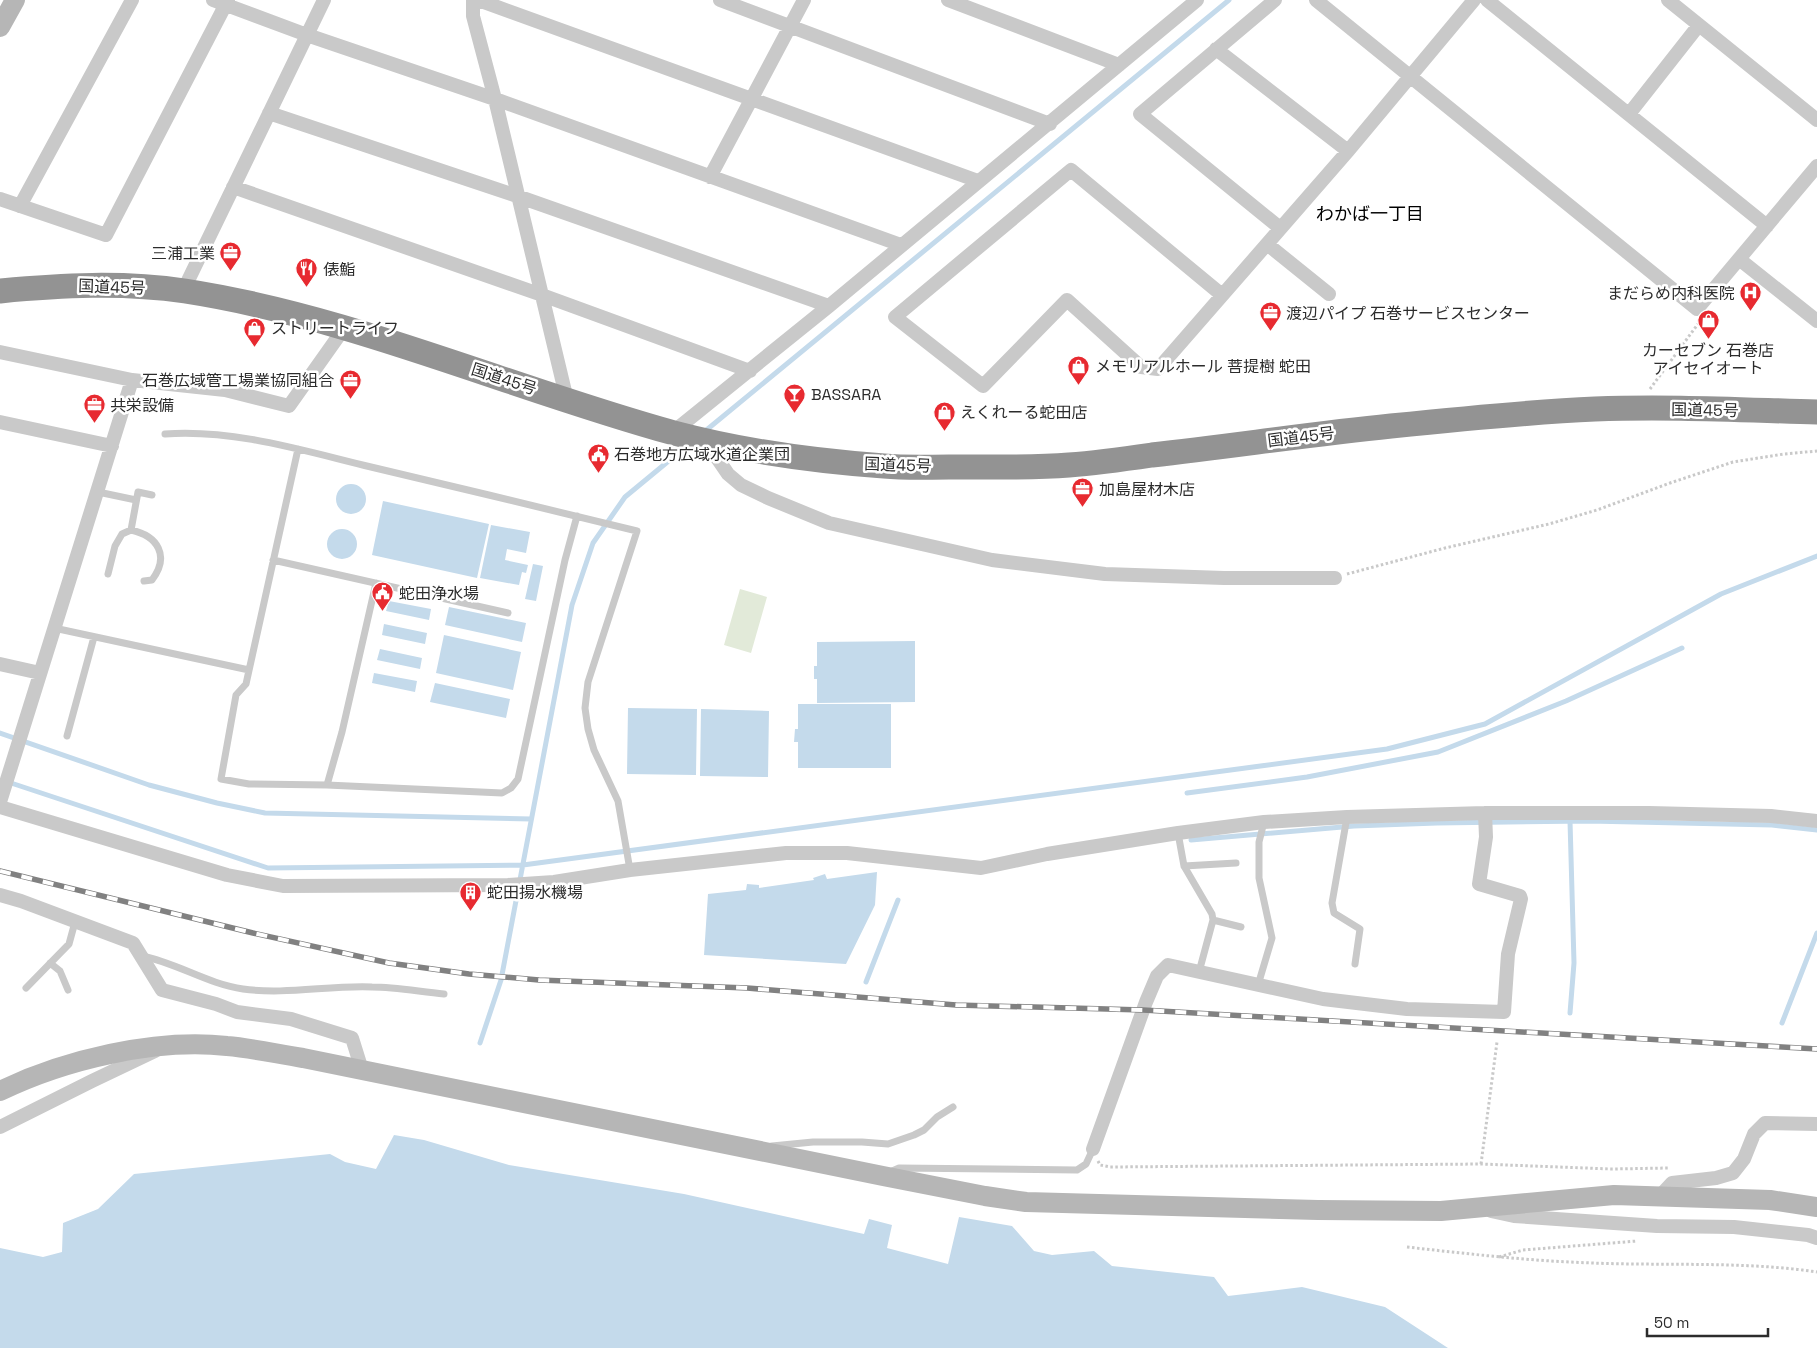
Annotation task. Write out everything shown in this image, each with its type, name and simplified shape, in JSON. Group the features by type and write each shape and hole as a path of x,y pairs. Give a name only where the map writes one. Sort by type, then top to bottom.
{"highway":[{"name":"国道45号","path":"0,291 84,285 117,285 183,291 278,310 345,327 567,400 710,442 814,459 888,467 992,468 1070,465 1397,425 1597,409 1817,412"}],"street":[{"path":"0,27 15,0"},
{"path":"20,206 132,0"},
{"path":"183,291 324,0"},
{"path":"473,0 472,16 495,99 567,400"},
{"path":"478,0 978,181"},
{"path":"720,0 1050,124"},
{"path":"710,177 804,0"},
{"path":"948,0 1119,65"},
{"path":"1275,0 1140,114 1280,228"},
{"path":"1316,0 1698,309 1817,166"},
{"path":"1222,295 1071,170 895,317 983,386 1067,300 1141,368 1158,369 1348,151 1474,0"},
{"path":"1487,0 1767,226"},
{"path":"1668,0 1817,120"},
{"path":"0,200 106,235 222,1 307,35 495,99 901,246"},
{"path":"678,434 750,371 978,181 1050,124 1192,1"},
{"path":"1628,114 1700,25"},
{"path":"1216,49 1348,151"},
{"path":"269,113 517,196 829,306"},
{"path":"233,187 542,295 750,371"},
{"path":"1267,244 1329,294"},
{"path":"1739,259 1817,321"},
{"path":"0,352 132,380 225,390 289,406 345,327"},
{"path":"2,795 132,380"},
{"path":"0,422 112,446"},
{"path":"710,442 715,454 728,474 741,485 768,498 830,523 992,560 1106,574 1224,578 1334,578"},
{"path":"0,664 40,673"},
{"path":"0,807 227,875 283,886 527,884 554,882 630,870 786,853 847,853 981,868 1047,854 1178,833 1264,822 1347,818 1485,814 1724,815 1771,816 1817,821"},
{"path":"1093,1149 1157,976 1168,965 1323,999 1407,1009 1504,1012 1508,954 1521,899 1520,896 1480,884 1486,830 1485,814"},
{"path":"0,895 133,943 162,990 216,1004 237,1012 292,1019 352,1038 362,1070"},
{"path":"0,1091 21,1080 60,1066 104,1055 184,1044 226,1046 265,1051 883,1176 1026,1202 1318,1210 1441,1211 1614,1195 1658,1198 1770,1200 1817,1206"},
{"path":"0,1127 165,1047"},
{"path":"1658,1198 1672,1183 1716,1178 1734,1173 1744,1159 1754,1134 1765,1123 1817,1124"},
{"path":"1476,1208 1514,1216 1657,1226 1734,1227 1808,1234 1817,1238"}],"lane":[{"path":"165,434 222,434 298,449 637,532 588,682 585,708 594,750 618,801 630,870"},
{"path":"298,449 246,684 236,695 221,779 248,784 327,785 502,793 511,788 518,779 565,560 577,516"},
{"path":"98,492 136,500"},
{"path":"131,530 138,492 152,495"},
{"path":"108,574 115,546 122,534 131,530 152,538 160,550 161,560 158,572 152,580 144,581"},
{"path":"273,560 508,613"},
{"path":"327,785 342,732 376,583"},
{"path":"54,628 249,670"},
{"path":"67,736 94,637"},
{"path":"1347,818 1332,903 1334,913 1360,929 1355,964"},
{"path":"1258,986 1272,938 1260,886 1259,842 1264,822"},
{"path":"1178,833 1184,866 1212,914 1213,920 1199,972"},
{"path":"1184,866 1236,863"},
{"path":"1213,920 1241,927"},
{"path":"26,988 69,944 75,922"},
{"path":"142,956 159,960 213,981 242,989 264,991 373,986 444,994"},
{"path":"50,963 60,971 68,990"},
{"path":"745,1148 812,1142 888,1144 924,1130 937,1117 953,1107"},
{"path":"883,1176 899,1168 1077,1170 1086,1164 1093,1149"}],"path":[{"path":"1646,409 1650,389 1699,322 1698,309"},
{"path":"1334,578 1445,548 1549,524 1597,510 1733,462 1817,451"},
{"path":"1481,1164 1497,1042"},
{"path":"1093,1149 1100,1165 1110,1167 1481,1164 1611,1170 1678,1168"},
{"path":"1498,1258 1522,1250 1638,1241"},
{"path":"1407,1247 1498,1258 1592,1263 1770,1267 1817,1272"}],"green space":[{"path":"740,589 767,597 751,653 724,645"}],"water":[{"path":"351,484 362,488 366,499 362,510 351,514 340,510 336,499 340,488"},
{"path":"383,501 489,524 477,578 372,555"},
{"path":"491,525 530,532 526,553 507,549 505,560 528,565 526,573 522,572 519,585 480,578"},
{"path":"342,529 348,530 356,538 356,550 348,558 342,559 336,558 328,550 327,544 328,538 336,530"},
{"path":"533,564 543,566 536,601 525,599"},
{"path":"389,601 431,609 429,620 386,611"},
{"path":"449,607 526,623 522,642 445,625"},
{"path":"384,624 427,633 425,644 382,635"},
{"path":"444,635 521,652 513,690 436,673"},
{"path":"915,641 915,702 817,703 817,679 814,679 814,666 817,666 817,642"},
{"path":"380,649 422,658 420,669 377,660"},
{"path":"374,673 417,681 415,692 372,683"},
{"path":"435,683 510,699 506,718 430,702"},
{"path":"798,704 891,704 891,768 798,768 798,742 794,742 795,729 798,729"},
{"path":"628,708 697,709 696,775 627,774"},
{"path":"701,709 769,711 768,777 700,776"},
{"path":"877,872 875,905 846,964 704,955 708,894 746,890 747,884 759,885 759,888 814,880 813,878 825,874 827,879"},
{"path":"394,1135 424,1140 509,1165 684,1194 864,1234 869,1219 892,1225 887,1248 948,1264 959,1217 1012,1226 1034,1251 1052,1255 1094,1251 1112,1266 1214,1277 1228,1296 1302,1287 1385,1307 1448,1348 0,1348 0,1248 43,1257 62,1252 63,1223 98,1209 134,1174 330,1154 345,1162 376,1169"}],"waterway":[{"path":"704,432 1229,0"},
{"path":"480,1043 501,980 572,605 593,543 625,497 688,445"},
{"path":"8,782 268,868 523,865 1387,749 1485,724 1721,594 1817,556"},
{"path":"1187,793 1307,777 1438,752 1566,701 1682,648"},
{"path":"0,733 149,785 217,803 265,813 531,819"},
{"path":"1570,821 1574,963 1570,1013"},
{"path":"1191,840 1354,826 1437,823 1589,821 1772,825 1817,830"},
{"path":"866,982 898,900"},
{"path":"1782,1023 1817,933"}],"railway":[{"path":"0,871 253,933 389,963 469,974 539,980 747,988 956,1005 1143,1010 1817,1049"}],"place":[{"name":"三浦工業","path":"231,272"},
{"name":"俵鮨","path":"307,288"},
{"name":"まだらめ内科医院","path":"1751,312"},
{"name":"渡辺パイプ 石巻サービスセンター","path":"1270,332"},
{"name":"カーセブン 石巻店 アイセイオート","path":"1708,340"},
{"name":"ストリートライフ","path":"255,347"},
{"name":"メモリアルホール 菩提樹 蛇田","path":"1079,385"},
{"name":"石巻広域管工場業協同組合","path":"350,399"},
{"name":"BASSARA","path":"795,413"},
{"name":"共栄設備","path":"94,424"},
{"name":"えくれーる蛇田店","path":"944,431"},
{"name":"石巻地方広域水道企業団","path":"598,473"},
{"name":"加島屋材木店","path":"1083,508"},
{"name":"蛇田浄水場","path":"383,612"},
{"name":"蛇田揚水機場","path":"471,911"}],"district":[{"name":"わかば一丁目","path":"1370,213"}]}
